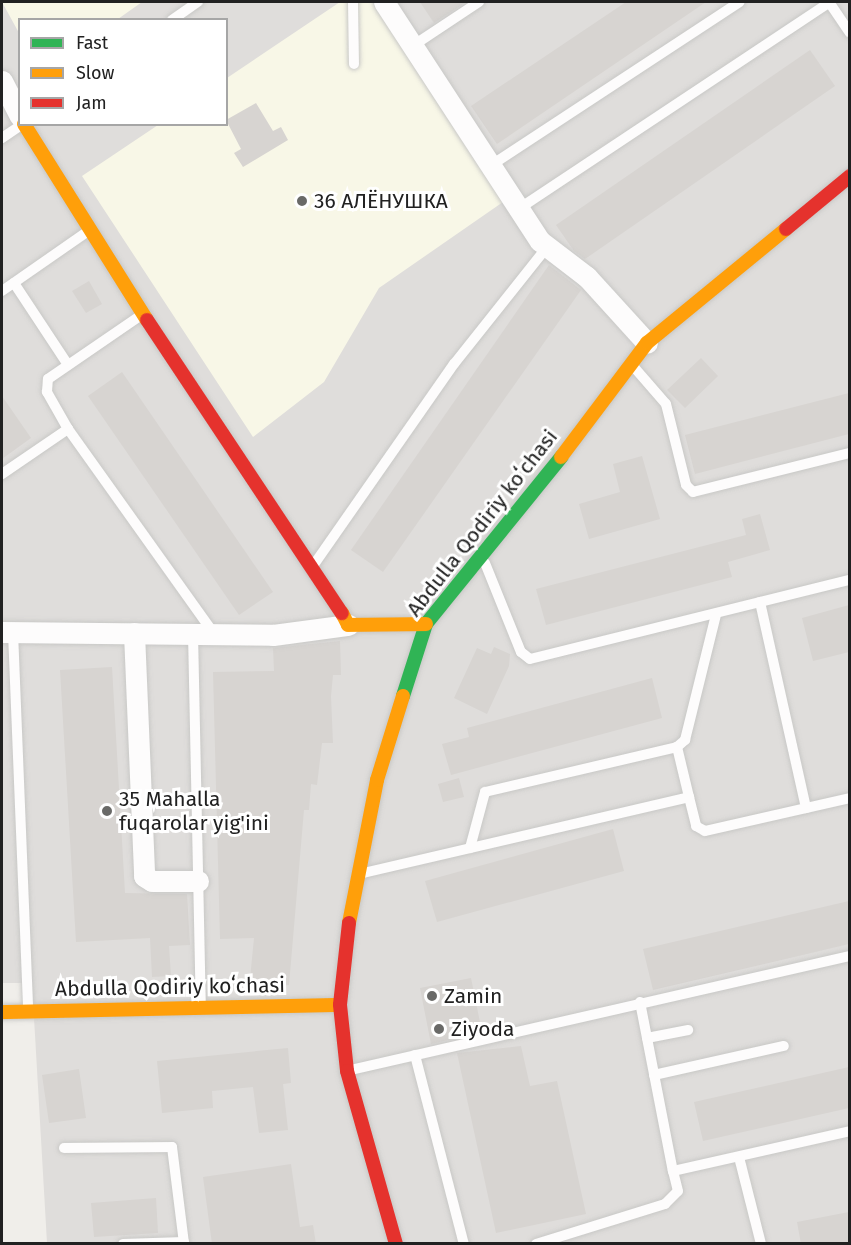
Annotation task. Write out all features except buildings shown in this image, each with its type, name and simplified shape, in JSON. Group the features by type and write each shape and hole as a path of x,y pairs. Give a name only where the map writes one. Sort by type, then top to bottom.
{"street":[{"path":"384,2 548,247 587,277 647,343"},
{"path":"2,81 18,112"},
{"path":"24,126 87,232 348,625"},
{"name":"Abdulla Qodiriy koʻchasi","path":"396,1244 347,1071 340,1005 355,875 377,780 426,624 483,560 647,343 849,176"},
{"path":"7,632 273,635 348,625 426,624"},
{"path":"134,633 144,876 152,881 198,881"},
{"name":"Abdulla Qodiriy koʻchasi","path":"2,1012 340,1005"}],"lane":[{"path":"175,18 198,2"},
{"path":"352,2 354,64"},
{"path":"414,45 479,2"},
{"path":"493,164 740,2"},
{"path":"520,208 829,2 849,33"},
{"path":"2,138 20,126"},
{"path":"2,291 87,232"},
{"path":"312,568 454,364 548,247"},
{"path":"14,283 68,365"},
{"path":"143,315 48,379 47,392 68,429 204,634 198,881 201,1007"},
{"path":"630,364 666,404 686,485 693,492 849,453"},
{"path":"2,474 68,429"},
{"path":"483,560 521,652 530,659 716,615 849,580"},
{"path":"760,602 806,808"},
{"path":"470,848 485,792 677,747 685,740 716,615"},
{"path":"7,632 28,1012"},
{"path":"677,747 696,826 705,831 849,798"},
{"path":"355,875 689,797"},
{"path":"347,1071 640,1002 849,956"},
{"path":"543,1242 665,1204 678,1191 640,1002"},
{"path":"647,1038 688,1030"},
{"path":"654,1075 784,1046"},
{"path":"415,1055 464,1244"},
{"path":"673,1171 849,1131"},
{"path":"64,1148 172,1148 184,1243 123,1244"},
{"path":"739,1157 762,1244"}],"shaded area":[{"path":"2,2 849,2 849,1243 47,1243 32,983 2,983"},
{"path":"2,2 142,2 119,18 18,18 18,31"},
{"path":"340,2 373,2 503,202 379,288 324,382 253,437 82,176 157,126 228,126 228,77"}],"traffic: fast":[{"path":"403,696 426,624 561,457"}],"traffic: slow":[{"path":"25,126 147,320"},
{"path":"561,457 647,343 786,229"},
{"path":"342,613 348,625 426,624"},
{"path":"349,923 377,780 403,696"},
{"path":"2,1012 340,1005"}],"traffic: jam":[{"path":"786,229 850,176"},
{"path":"147,320 342,613"},
{"path":"349,923 340,1005 347,1071 396,1244"}],"place":[{"name":"36 АЛЁНУШКА","path":"302,201"},
{"name":"35 Mahalla fuqarolar yig'ini","path":"107,811"},
{"name":"Zamin","path":"432,996"},
{"name":"Ziyoda","path":"439,1029"}]}
